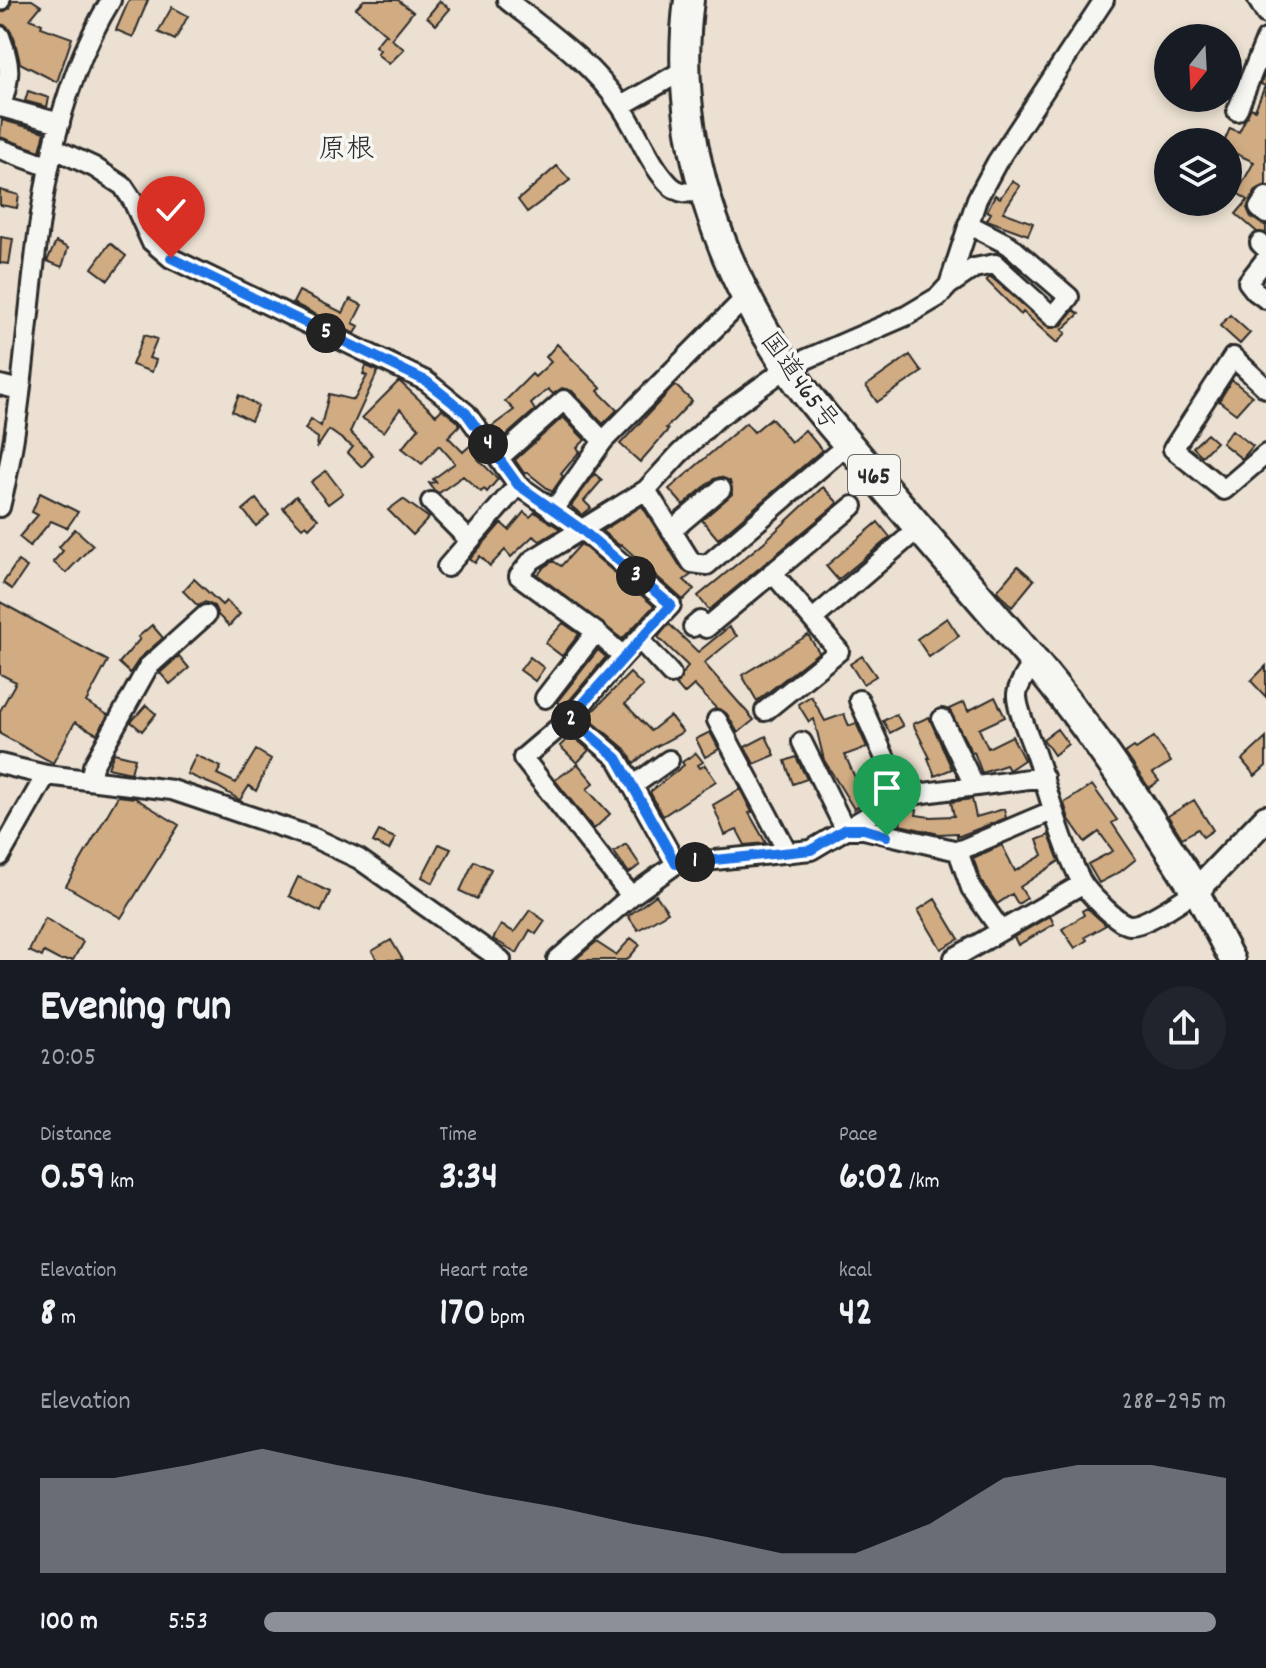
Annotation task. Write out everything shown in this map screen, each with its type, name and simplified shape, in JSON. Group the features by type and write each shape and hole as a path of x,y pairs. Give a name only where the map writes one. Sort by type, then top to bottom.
{"highway":[{"name":"国道465号","path":"689,0 684,70 693,146 703,191 745,298 798,383 1034,661 1110,758 1196,891"}],"main road":[{"path":"1232,960 1196,891 1266,818"}],"street":[{"path":"0,507 15,437 50,157 76,69 111,0"},
{"path":"507,0 589,70 621,106 668,184 685,194 703,191"},
{"path":"949,285 977,199 997,162 1104,0"},
{"path":"1258,0 1266,14"},
{"path":"0,36 10,61 1,107 60,123"},
{"path":"1242,99 1266,39"},
{"path":"621,106 684,70"},
{"path":"0,149 94,167 123,186 151,241 171,258 426,381 466,413 518,485 581,529 671,605 570,718 523,758 631,896"},
{"path":"1266,197 1259,208 1266,214"},
{"path":"623,656 596,632 519,576 532,560 646,490 716,419 788,367 906,316 938,297 949,285 974,268 995,264 1053,317 1069,297 1009,245 968,224"},
{"path":"1264,250 1248,282 1266,299"},
{"path":"553,511 603,441 745,298"},
{"path":"1266,388 1233,357 1173,449 1224,490 1266,454"},
{"path":"0,385 20,390"},
{"path":"499,458 564,400 603,441"},
{"path":"646,490 692,563 707,565 835,455"},
{"path":"447,567 518,485"},
{"path":"672,530 721,489"},
{"path":"431,502 469,540"},
{"path":"693,627 700,621 706,628 853,506"},
{"path":"813,619 919,528"},
{"path":"765,711 839,651 772,572"},
{"path":"90,780 93,766 148,667 206,615"},
{"path":"545,698 596,632"},
{"path":"639,639 671,674"},
{"path":"1034,661 1020,684 1017,699 1044,777 1052,811 1082,884 1118,920 1135,925 1196,891"},
{"path":"859,700 902,796"},
{"path":"570,718 617,758 676,864"},
{"path":"942,719 974,785"},
{"path":"717,720 788,853"},
{"path":"802,742 845,829"},
{"path":"634,785 669,760"},
{"path":"0,764 46,775 172,790 312,837 359,859 492,958"},
{"path":"0,856 46,775"},
{"path":"557,960 631,896 676,864 811,850 902,796 1044,777"},
{"path":"845,829 864,829 958,851 1052,811"},
{"path":"958,851 971,888 1000,929"},
{"path":"954,958 1082,884"}],"building":[{"path":"12,0 32,0 41,6 30,19 42,24 41,27 72,38 57,82 20,63 14,37 7,26 0,24 0,13 10,8"},
{"path":"129,0 148,0 133,37 116,30"},
{"path":"364,0 398,0 413,12 391,39 404,49 389,64 377,54 380,50 375,46 385,34 388,36 356,8"},
{"path":"440,1 450,9 436,25 427,17"},
{"path":"172,7 188,16 175,40 158,32"},
{"path":"1266,71 1266,185 1256,190 1247,208 1251,217 1266,226 1266,233 1257,232 1238,216 1242,216 1242,207 1248,200 1242,196 1242,184 1254,162 1242,156 1241,128 1251,108 1255,110 1265,86 1261,84"},
{"path":"28,91 49,98 47,107 25,101"},
{"path":"2,120 45,132 40,151 0,137"},
{"path":"557,166 570,180 527,212 518,200"},
{"path":"1012,181 1020,186 1003,212 1033,223 1028,235 987,220 991,213 987,211 995,195 1000,198"},
{"path":"0,190 19,195 17,208 0,205"},
{"path":"1,237 13,239 9,264 0,263"},
{"path":"56,242 68,248 62,267 47,261"},
{"path":"110,243 126,256 108,280 92,268"},
{"path":"991,277 1050,328 1062,325 1074,310 1079,314 1062,330 1066,333 1057,343 1023,312 1021,315 986,280"},
{"path":"299,291 343,313 350,299 362,305 353,323 359,326 355,334 293,303"},
{"path":"1230,315 1250,333 1240,344 1220,326"},
{"path":"144,335 157,339 149,358 156,360 152,372 132,365"},
{"path":"557,344 601,388 598,391 617,410 603,424 572,391 562,388 553,394 548,389 531,404 535,410 501,440 491,427 514,410 505,401 532,374 535,377 551,362 546,357"},
{"path":"910,355 922,372 877,402 866,386"},
{"path":"366,366 378,371 350,432 373,455 362,467 348,453 353,447 329,430 317,448 318,438 305,429 311,419 321,426 329,394 354,400 367,376 363,374"},
{"path":"1232,380 1252,396 1236,414 1219,401"},
{"path":"399,381 436,415 442,409 457,421 460,425 448,437 463,452 473,443 482,456 478,459 498,479 487,492 484,489 481,492 463,476 439,493 434,490 429,483 436,482 433,479 455,463 439,445 422,464 402,448 419,428 400,409 384,432 362,418"},
{"path":"675,385 692,401 640,462 620,444"},
{"path":"239,395 258,406 251,421 232,411"},
{"path":"563,417 585,440 577,448 580,451 561,474 563,476 552,492 524,473 515,460"},
{"path":"771,418 791,442 805,430 822,450 718,539 702,520 732,494 730,481 720,477 714,479 683,505 669,489 746,423 754,432"},
{"path":"1232,430 1253,446 1242,459 1222,443"},
{"path":"1207,434 1216,442 1202,456 1193,447"},
{"path":"326,471 343,493 328,504 311,482"},
{"path":"595,474 602,480 584,501 591,508 582,515 571,506"},
{"path":"823,487 838,503 709,610 698,596 764,542"},
{"path":"40,493 78,512 67,528 51,521 30,546 19,537 38,515 32,512"},
{"path":"296,496 318,519 309,528 306,525 302,528 283,508"},
{"path":"256,499 269,515 256,526 243,510"},
{"path":"403,499 429,518 413,535 388,510"},
{"path":"642,506 682,569 691,575 684,580 694,589 683,600 621,544 602,531"},
{"path":"524,512 530,517 535,512 560,529 540,541 533,536 511,557 505,550 490,566 480,556 475,563 470,559 501,523 509,530"},
{"path":"878,522 890,537 838,580 826,566"},
{"path":"75,529 93,545 66,573 53,562 63,551 59,547"},
{"path":"581,544 654,606 622,639 538,575 553,561 561,566"},
{"path":"18,561 27,567 12,589 3,583"},
{"path":"1018,566 1034,580 1012,607 997,591"},
{"path":"194,579 222,605 226,601 240,614 229,626 214,606 205,602 198,606 183,591"},
{"path":"0,602 108,661 86,702 108,715 97,734 75,722 53,763 0,734 0,711 16,682 0,674"},
{"path":"947,618 959,636 929,657 917,639"},
{"path":"563,623 579,634 562,656 545,643"},
{"path":"669,624 698,652 729,627 737,636 704,663 754,720 738,733 727,714 716,708 694,685 684,694 676,685 688,666 658,637"},
{"path":"152,625 163,638 140,658 130,673 119,663 140,639 138,637"},
{"path":"808,635 819,652 757,701 742,675"},
{"path":"598,650 606,657 564,707 557,702"},
{"path":"179,656 189,668 170,684 160,673"},
{"path":"862,656 876,676 863,684 850,664"},
{"path":"530,657 544,668 535,681 520,670"},
{"path":"1266,666 1266,697 1251,681"},
{"path":"630,673 643,686 625,704 651,731 670,716 683,732 653,748 634,763 625,749 587,717"},
{"path":"811,696 825,721 844,714 849,726 856,723 867,747 845,755 860,789 869,800 854,809 824,760 814,719 809,722 798,704"},
{"path":"995,697 1005,717 979,729 988,748 1012,736 1024,760 1009,770 1006,765 982,773 974,752 949,709 964,702 968,711"},
{"path":"146,705 156,714 142,731 131,722"},
{"path":"896,714 903,726 890,733 883,721"},
{"path":"929,717 952,769 935,776 930,758 913,724"},
{"path":"1057,729 1068,744 1054,755 1043,739"},
{"path":"710,732 719,749 705,757 696,739"},
{"path":"571,735 589,750 577,763 560,746"},
{"path":"766,736 775,755 754,764 745,747"},
{"path":"1154,737 1171,762 1153,773 1159,781 1149,788 1125,753"},
{"path":"1266,738 1266,766 1255,776 1242,760"},
{"path":"256,750 271,759 256,791 249,786 240,800 187,774 196,755 221,767 217,774 236,783"},
{"path":"114,753 135,758 131,773 108,768"},
{"path":"696,753 703,762 698,765 700,768 705,765 716,781 663,816 650,792"},
{"path":"796,757 807,779 793,784 785,761"},
{"path":"578,764 594,783 587,789 610,814 594,829 555,780"},
{"path":"1092,785 1117,820 1112,823 1136,859 1099,883 1088,864 1113,851 1099,832 1085,842 1069,819 1064,803"},
{"path":"740,789 766,843 745,845 737,830 725,835 713,805"},
{"path":"118,796 135,798 179,825 121,918 66,886"},
{"path":"972,799 976,817 1004,809 1006,818 957,837 957,833 939,834 900,825 901,820 898,820 899,812 905,808 917,810 916,815 954,816 951,802"},
{"path":"1194,800 1213,830 1203,837 1198,829 1182,838 1168,816"},
{"path":"379,831 395,838 389,850 373,842"},
{"path":"1049,835 1059,861 1020,887 1027,898 1018,904 1012,894 997,904 982,882 973,858 1002,845 1015,871 1043,855 1037,840"},
{"path":"439,844 451,849 433,883 422,877"},
{"path":"626,844 640,865 629,873 614,852"},
{"path":"474,861 491,869 477,899 460,891"},
{"path":"298,877 330,892 321,912 289,896"},
{"path":"656,895 668,912 638,930 628,916"},
{"path":"935,899 959,939 941,949 918,910"},
{"path":"1087,908 1106,925 1085,937 1087,940 1075,948 1062,929 1084,915 1082,911"},
{"path":"530,910 545,921 536,934 530,930 517,953 493,939 501,925 514,932"},
{"path":"1050,916 1054,924 1018,945 1014,937"},
{"path":"45,918 83,942 73,960 59,960 44,952 42,957 29,951"},
{"path":"631,938 640,945 627,960 575,960 596,942 616,955"},
{"path":"391,940 403,960 378,960 372,951"}],"district":[{"name":"原根","path":"346,147"}],"route":[{"path":"171,258 426,381 466,413 518,485 581,529 671,605 570,718 617,758 676,864 811,850 845,829 864,829 887,836"}]}
